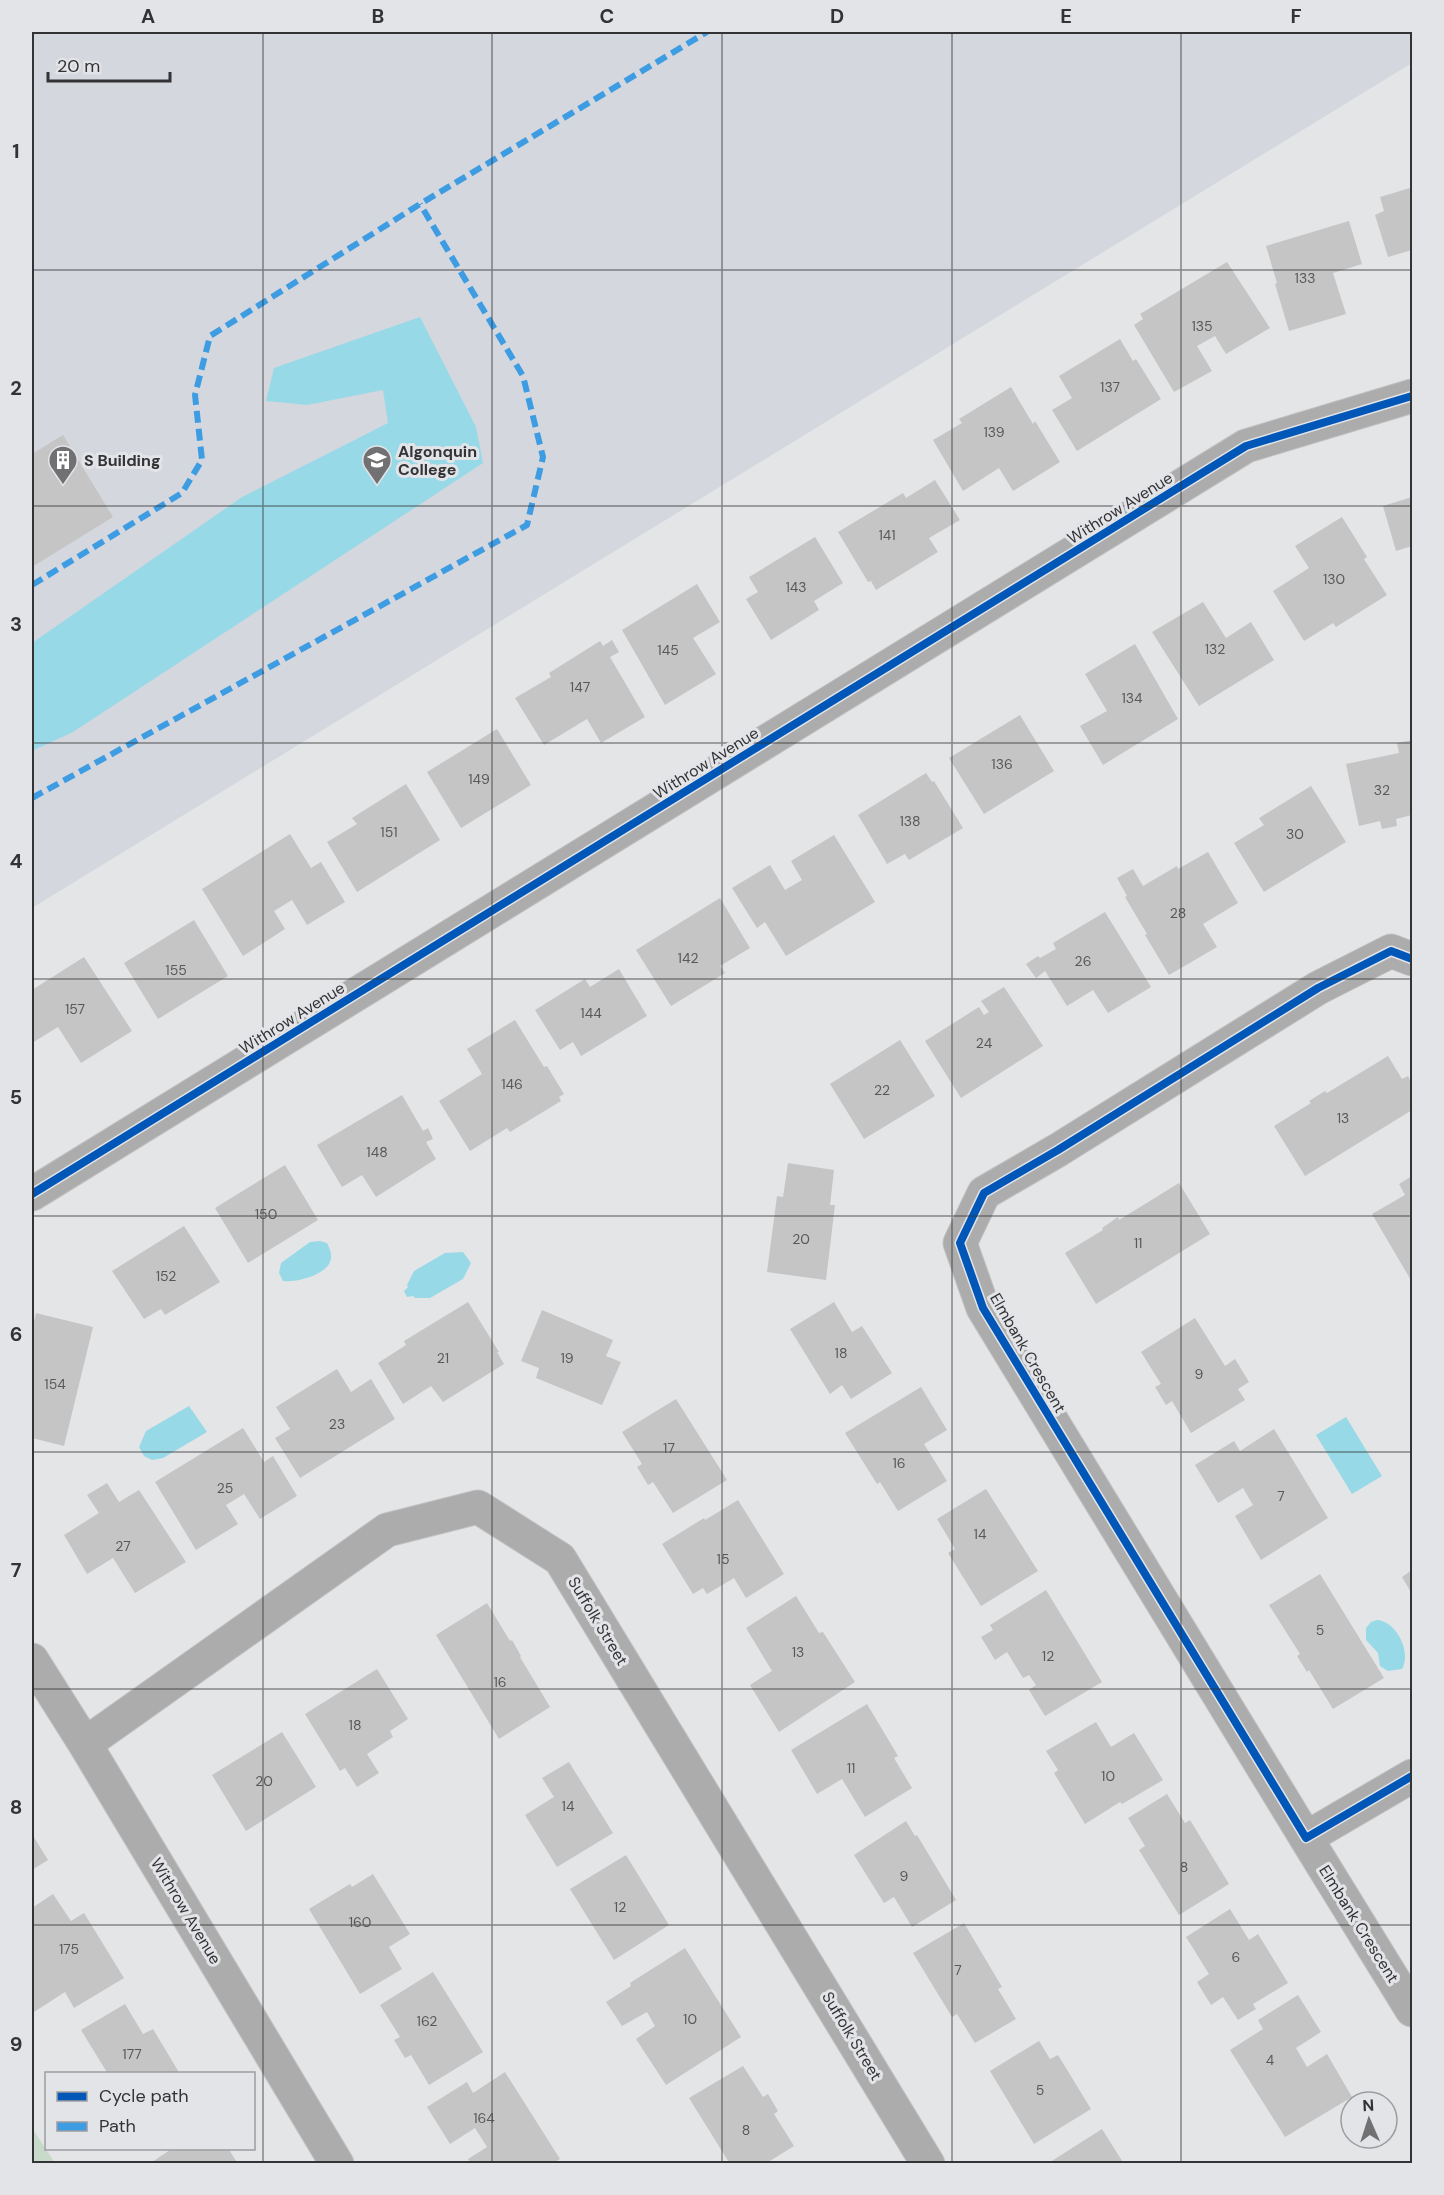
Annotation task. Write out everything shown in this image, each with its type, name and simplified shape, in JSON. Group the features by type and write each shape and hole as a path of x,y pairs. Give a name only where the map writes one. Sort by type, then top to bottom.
{"street":[{"name":"Withrow Avenue","path":"32,1194 1246,446 1413,396"},
{"name":"Elmbank Crescent","path":"1413,959 1390,951 1318,988 1058,1150 984,1193 960,1243 983,1308 1413,2010"},
{"name":"Suffolk Street","path":"85,1744 387,1530 478,1507 560,1558 928,2163"},
{"name":"Withrow Avenue","path":"32,1660 338,2163"},
{"path":"1306,1838 1413,1776"}],"shaded area":[{"name":"Algonquin College","path":"32,32 1412,32 1412,63 32,908"}],"green space":[{"path":"32,2128 55,2163 32,2163"}],"water":[{"path":"420,317 476,427 483,463 73,732 32,751 32,643 242,497 388,423 383,390 307,405 266,401 274,368"},
{"path":"310,1242 327,1243 331,1252 331,1259 327,1267 310,1277 283,1281 279,1273 281,1263"},
{"path":"463,1252 471,1263 463,1279 430,1298 407,1297 404,1291 414,1271 445,1253"},
{"path":"189,1406 207,1432 163,1458 152,1460 144,1456 139,1447 146,1431"},
{"path":"1346,1417 1382,1476 1352,1494 1316,1435"},
{"path":"1377,1620 1390,1626 1400,1638 1405,1654 1402,1669 1388,1671 1380,1666 1378,1653 1366,1640 1366,1628 1371,1622"}],"building":[{"path":"1410,188 1412,250 1388,257 1375,215 1384,211 1380,197"},
{"path":"1349,221 1362,264 1333,273 1346,314 1289,331 1266,246"},
{"path":"1227,262 1270,328 1226,354 1215,336 1197,346 1212,371 1174,392 1134,325 1143,319 1140,314"},
{"path":"1120,339 1133,361 1136,359 1161,399 1077,451 1052,410 1072,398 1059,376"},
{"path":"1011,387 1033,424 1035,421 1060,462 1013,491 999,468 963,491 933,440 962,423 959,419"},
{"name":"S Building","path":"63,435 113,517 32,567 32,454"},
{"path":"935,480 960,520 929,538 938,552 876,590 871,581 868,582 838,532 903,493 906,498"},
{"path":"1412,497 1412,546 1396,551 1383,506"},
{"path":"1342,517 1367,557 1364,559 1387,595 1336,627 1333,623 1304,641 1273,591 1309,568 1295,546"},
{"path":"815,537 843,583 814,601 819,610 771,640 746,599 758,592 749,577"},
{"path":"697,584 720,622 693,638 716,674 665,705 622,630"},
{"path":"1203,602 1226,638 1251,622 1274,660 1199,706 1152,632"},
{"path":"612,640 619,652 610,657 645,717 601,743 587,719 544,745 515,698 551,677 549,673 600,641 603,646"},
{"path":"1135,644 1178,719 1103,765 1080,726 1107,711 1085,674"},
{"path":"1020,715 1054,771 984,814 949,758"},
{"path":"497,729 531,785 461,828 427,772"},
{"path":"1412,740 1412,815 1396,819 1397,826 1382,829 1380,821 1359,826 1346,764 1399,753 1397,743"},
{"path":"926,773 932,782 934,781 963,828 909,860 905,854 887,864 858,815"},
{"path":"406,784 440,840 357,892 327,842 357,824 352,818"},
{"path":"1311,786 1346,842 1264,892 1234,843 1264,825 1259,818"},
{"path":"290,834 311,868 321,862 345,902 307,925 292,900 274,911 285,929 243,956 202,889"},
{"path":"834,835 875,902 786,956 765,922 757,928 732,888 770,865 785,890 802,880 791,861"},
{"path":"1208,852 1238,903 1203,924 1217,947 1169,975 1145,935 1147,934 1125,897 1127,896 1117,878 1133,869 1143,886 1177,866 1178,869"},
{"path":"720,898 750,948 720,966 725,973 671,1006 636,950"},
{"path":"1105,912 1151,987 1108,1013 1093,990 1067,1006 1045,971 1036,978 1026,964 1056,949 1053,943"},
{"path":"194,920 228,976 158,1019 124,963"},
{"path":"84,957 132,1031 81,1063 58,1027 32,1043 32,990"},
{"path":"619,969 647,1016 581,1056 573,1042 560,1050 535,1010 585,979 590,987"},
{"path":"1004,987 1043,1046 961,1098 925,1041 979,1007 984,1015 989,1012 981,1001"},
{"path":"515,1020 564,1094 559,1097 561,1101 510,1132 507,1128 470,1151 439,1101 482,1074 467,1049"},
{"path":"900,1040 935,1096 864,1139 830,1084"},
{"path":"1388,1056 1402,1079 1408,1076 1412,1084 1412,1110 1305,1176 1274,1126 1311,1103 1309,1101 1325,1091 1327,1093"},
{"path":"402,1095 423,1131 428,1128 433,1139 426,1142 436,1159 376,1197 362,1175 342,1187 317,1145"},
{"path":"788,1163 834,1170 830,1205 835,1205 826,1280 767,1272 777,1196 783,1197"},
{"path":"285,1165 318,1220 248,1263 215,1208"},
{"path":"1412,1176 1412,1282 1372,1214 1405,1195 1399,1184"},
{"path":"1179,1183 1210,1234 1096,1304 1065,1253 1103,1230 1102,1228 1118,1217 1119,1220"},
{"path":"184,1226 220,1282 165,1315 161,1309 144,1319 112,1271"},
{"path":"468,1302 504,1364 443,1402 431,1386 403,1404 378,1363 406,1345 404,1341"},
{"path":"834,1302 852,1332 862,1326 892,1373 851,1399 842,1385 830,1394 790,1329"},
{"path":"542,1310 613,1340 606,1356 621,1362 602,1405 536,1378 539,1368 521,1361"},
{"path":"36,1313 93,1327 64,1446 32,1438 32,1330"},
{"path":"1195,1318 1225,1366 1235,1359 1249,1382 1238,1389 1245,1400 1191,1433 1172,1401 1166,1405 1155,1387 1161,1384 1141,1352"},
{"path":"337,1369 351,1392 371,1379 395,1419 300,1478 275,1438 290,1429 276,1407"},
{"path":"921,1387 947,1430 924,1444 947,1481 898,1511 880,1482 877,1484 845,1433"},
{"path":"676,1399 727,1480 673,1513 653,1482 648,1485 637,1467 642,1464 622,1432"},
{"path":"243,1428 264,1462 273,1456 297,1496 260,1519 244,1494 226,1505 238,1524 196,1550 155,1482"},
{"path":"1274,1429 1328,1518 1261,1560 1235,1516 1253,1505 1243,1488 1218,1503 1195,1465 1234,1441 1240,1451"},
{"path":"107,1483 119,1502 139,1490 186,1562 135,1593 113,1558 87,1574 64,1535 99,1513 87,1495"},
{"path":"986,1489 1038,1571 981,1606 948,1553 955,1549 937,1519"},
{"path":"738,1500 784,1574 746,1598 734,1578 707,1594 703,1588 693,1594 662,1544"},
{"path":"1412,1570 1412,1594 1402,1577"},
{"path":"1320,1574 1384,1678 1333,1709 1309,1670 1307,1672 1297,1656 1300,1654 1269,1605"},
{"path":"1046,1590 1102,1682 1045,1716 1029,1690 1036,1685 1029,1675 1023,1678 1007,1652 995,1660 981,1637 993,1630 990,1625"},
{"path":"796,1596 819,1633 823,1632 855,1682 779,1732 750,1685 772,1671 746,1628"},
{"path":"487,1603 510,1641 512,1640 550,1707 499,1739 436,1635"},
{"path":"377,1669 408,1719 390,1731 393,1737 367,1754 379,1773 357,1787 345,1768 340,1771 305,1714"},
{"path":"867,1704 898,1756 894,1758 912,1788 865,1817 842,1779 817,1794 791,1750"},
{"path":"1096,1722 1111,1747 1134,1733 1163,1780 1122,1804 1120,1802 1085,1824 1054,1773 1058,1770 1046,1751"},
{"path":"282,1732 316,1787 246,1831 212,1775"},
{"path":"569,1762 613,1833 557,1867 525,1815 554,1797 542,1778"},
{"path":"1167,1794 1185,1823 1190,1820 1229,1884 1179,1915 1139,1850 1145,1846 1128,1818"},
{"path":"906,1821 915,1836 917,1835 956,1900 912,1927 894,1897 884,1903 854,1855"},
{"path":"32,1834 48,1860 32,1870"},
{"path":"626,1855 669,1925 614,1960 570,1889"},
{"path":"373,1874 410,1934 389,1947 402,1969 360,1994 309,1909 350,1884 352,1887"},
{"path":"53,1894 71,1921 84,1913 124,1978 74,2008 65,1992 34,2012 32,2008 32,1908"},
{"path":"1230,1909 1249,1940 1258,1934 1288,1983 1253,2004 1256,2009 1238,2020 1223,1997 1211,2005 1197,1982 1209,1974 1186,1937"},
{"path":"964,1923 1002,1987 998,1989 1016,2019 975,2043 957,2014 952,2017 913,1953"},
{"path":"685,1948 741,2037 666,2085 636,2039 655,2026 647,2012 622,2026 606,2002 631,1986 630,1983"},
{"path":"433,1972 483,2052 429,2085 411,2055 405,2058 394,2040 400,2037 380,2005"},
{"path":"1298,1995 1321,2032 1296,2048 1307,2067 1327,2054 1348,2090 1339,2090 1339,2105 1285,2137 1230,2050 1263,2029 1258,2020"},
{"path":"125,2004 143,2034 153,2029 179,2072 107,2072 81,2030"},
{"path":"1039,2041 1050,2059 1058,2055 1091,2109 1034,2144 990,2071"},
{"path":"743,2066 763,2097 768,2094 778,2111 774,2114 794,2146 765,2164 730,2164 689,2098"},
{"path":"505,2072 560,2159 552,2164 471,2164 468,2159 487,2147 475,2128 450,2144 427,2107 467,2082 473,2093"},
{"path":"1102,2129 1124,2164 1047,2164"},
{"path":"170,2150 229,2150 238,2164 149,2164"}],"marked path":[{"path":"32,585 182,493 202,460 195,395 210,336 420,204 707,32"},
{"path":"32,798 527,525 543,457 523,376 420,204"}],"cycle path":[{"path":"32,1194 1246,446 1412,396"},
{"path":"1412,959 1391,951 1318,988 1058,1150 984,1193 960,1243 983,1308 1306,1838 1412,1776"}],"place":[{"name":"S Building","path":"63,486"},
{"name":"Algonquin College","path":"377,486"}]}
